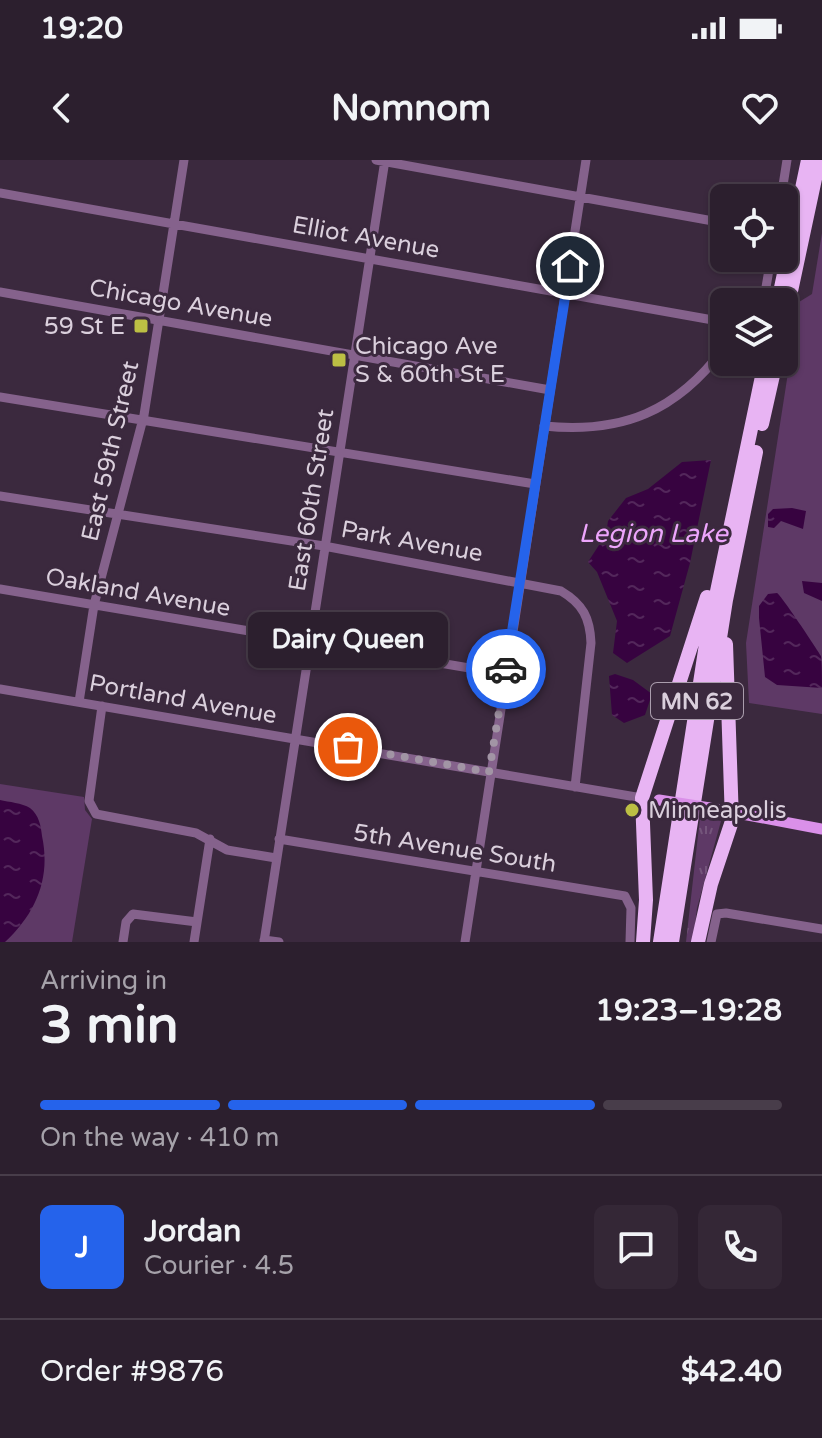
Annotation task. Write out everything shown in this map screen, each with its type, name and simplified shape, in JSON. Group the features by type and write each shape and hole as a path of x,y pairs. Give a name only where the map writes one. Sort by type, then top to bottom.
{"highway":[{"path":"781,288 808,160"},
{"path":"792,288 819,160"},
{"name":"MN 62","path":"660,942 706,644 762,376"},
{"name":"MN 62","path":"672,942 726,600 773,376"},
{"path":"643,942 646,900 642,798 728,528"},
{"path":"698,942 711,884 732,821 726,600"},
{"path":"680,942 683,881"}],"main road":[{"path":"642,798 732,811 822,829"}],"street":[{"name":"East 59th Street","path":"79,702 94,605 143,420 184,160"},
{"path":"465,942 586,160"},
{"path":"783,184 787,160"},
{"path":"382,161 710,220"},
{"name":"East 60th Street","path":"264,941 382,161"},
{"name":"Elliot Avenue","path":"0,193 710,319"},
{"name":"Chicago Avenue","path":"0,292 550,390"},
{"path":"544,426 611,426 653,412 690,388 710,364"},
{"path":"0,397 535,484"},
{"name":"Park Avenue","path":"0,496 520,580 547,586 574,599 590,622 591,643 575,787"},
{"name":"Oakland Avenue","path":"0,589 505,674"},
{"name":"Portland Avenue","path":"0,689 642,798"},
{"path":"102,706 89,794 91,809 105,818 196,833 227,850 276,858"},
{"path":"194,942 210,839"},
{"name":"5th Avenue South","path":"279,839 625,896 631,908 630,942"},
{"path":"123,942 126,922 133,914 197,922"},
{"path":"711,942 717,914 822,929"},
{"path":"264,941 279,942"}],"green space":[{"path":"822,233 822,714 749,703 746,643 787,376 798,376 799,302 812,294"},
{"path":"0,784 84,797 85,810 92,819 72,942 0,942"},
{"path":"700,818 721,821 697,908 693,942 686,942"}],"water":[{"name":"Legion Lake","path":"711,460 690,563 670,636 627,663 613,653 617,621 597,572 588,562 599,545 612,545 606,534 608,521 626,498 648,489 682,462"},
{"path":"773,509 806,511 803,529 781,521 774,528 768,527 768,514"},
{"path":"802,581 822,583 822,601 804,593"},
{"path":"777,593 821,656 822,688 777,685 765,677 759,606 768,594"},
{"path":"615,674 633,680 652,694 645,715 624,723 612,715 609,676"},
{"path":"0,800 23,805 33,811 40,825 44,851 42,880 33,907 5,942 0,942"}],"way so far":[{"path":"348,747 489,772 506,669"}],"place":[{"name":"59 St E","path":"141,326"},
{"name":"Chicago Ave S & 60th St E","path":"339,360"},
{"name":"Dairy Queen","path":"348,747"},
{"name":"Minneapolis","path":"632,810"}],"route":[{"path":"506,669 570,266"}]}
